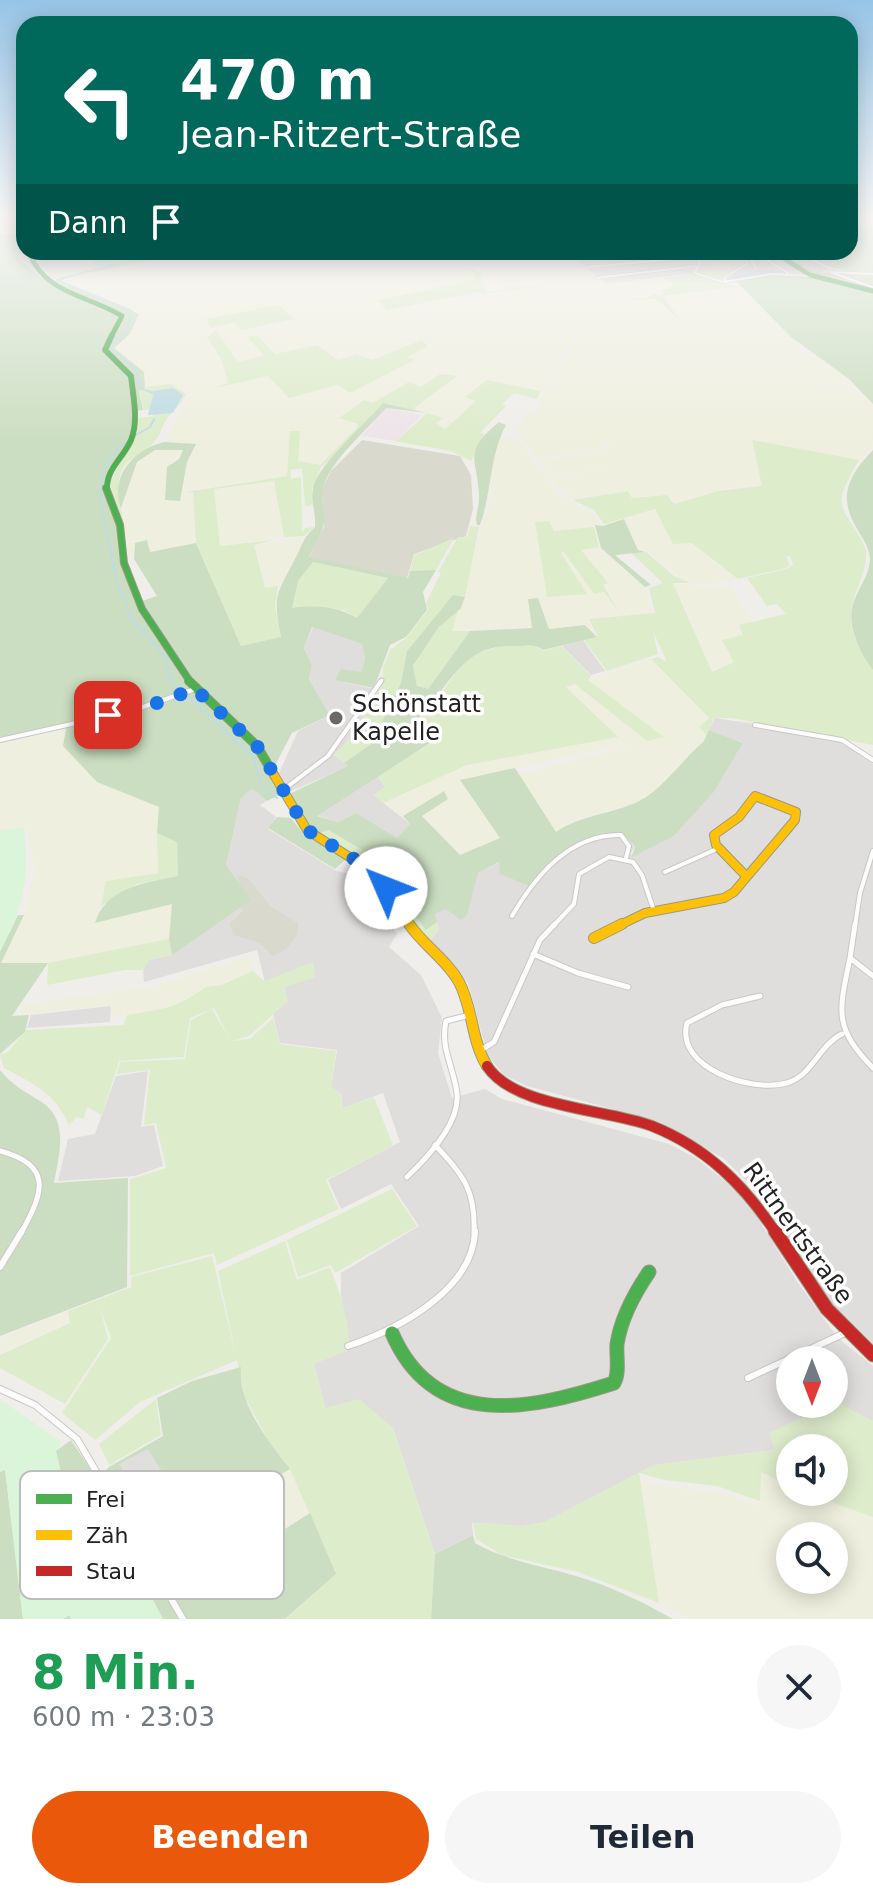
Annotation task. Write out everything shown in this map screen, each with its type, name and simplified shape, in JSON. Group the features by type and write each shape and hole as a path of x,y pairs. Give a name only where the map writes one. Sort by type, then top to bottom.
{"street":[{"name":"Rittnertstraße","path":"66,291 86,301 116,310 122,316 105,350 131,376 135,424 130,443 109,471 106,488 120,525 124,565 142,609 192,691 257,746 307,830 360,862 380,880 416,935 457,978 478,1051 490,1073 512,1089 652,1126 716,1161 750,1194 806,1280 847,1332 873,1355"},
{"path":"283,790 313,768 349,733 382,680"},
{"path":"0,740 134,710 192,691"},
{"path":"755,725 842,740 873,760"},
{"path":"594,938 654,911 715,903 734,892 795,820 796,812 786,805 755,796 739,817 714,835 713,841 746,876"},
{"path":"512,916 554,863 589,840 606,834 621,835 629,846 626,858"},
{"path":"665,872 719,848"},
{"path":"873,851 860,893 839,1017 842,1034 873,1068"},
{"path":"478,1051 494,1042 533,954 546,933 571,910 579,874 598,861 626,858 639,869 654,911"},
{"path":"533,954 578,973 628,987"},
{"path":"850,958 873,976"},
{"path":"760,996 722,1005 687,1023 682,1038 685,1051 701,1064 768,1085 782,1085 801,1076 829,1038 842,1034"},
{"path":"407,1177 435,1145 458,1102 444,1059 443,1031 446,1021 470,1015"},
{"path":"348,1346 392,1333 425,1313 456,1273 476,1232 475,1199 468,1179 435,1145"},
{"path":"0,1151 31,1159 37,1166 41,1184 36,1203 0,1267"},
{"path":"392,1333 409,1372 424,1385 446,1394 501,1405 568,1400 614,1383 618,1376 614,1359 631,1297 649,1272"},
{"path":"748,1378 847,1332"},
{"path":"0,1389 35,1405 77,1439 96,1471"},
{"path":"171,1599 183,1619"}],"shaded area":[{"path":"386,408 422,415 396,441 362,436"},
{"path":"362,440 460,456 471,475 473,509 466,536 414,554 407,578 309,558 324,527 322,489 331,471"},
{"path":"313,627 362,644 365,658 361,672 336,680 379,690 347,742 334,755 349,766 289,792 279,773 298,731 330,715 309,679 312,666 304,648"},
{"path":"583,640 605,671 591,675 562,646"},
{"path":"715,718 755,724 754,728 826,738 843,743 873,764 873,1349 847,1326 810,1279 747,1181 723,1158 650,1119 527,1086 504,1075 488,1056 468,983 430,941 439,929 434,914 446,909 478,873 500,862 568,850 600,834 618,832 628,838 635,846 630,855 674,836 714,792 743,743 709,730"},
{"path":"377,776 385,787 374,795 410,824 397,839 356,813 338,822 316,815"},
{"path":"252,789 267,801 260,805 276,817 268,829 335,870 358,877 397,934 389,947 421,975 442,1018 438,1053 452,1098 485,1089 502,1099 669,1144 696,1158 744,1196 796,1280 838,1338 848,1346 776,1346 776,1418 802,1418 770,1433 775,1450 654,1465 545,1522 523,1526 472,1523 473,1535 435,1554 393,1428 325,1408 314,1363 349,1342 341,1296 341,1273 419,1226 391,1184 341,1209 328,1180 400,1142 383,1093 343,1108 341,1094 331,1087 337,1050 280,1043 257,950 144,982 143,970 149,960 172,955 226,865 241,798"},
{"path":"237,875 248,878 271,907 298,923 297,934 287,949 272,956 260,943 234,935 230,924 243,910 237,905 243,896"},
{"path":"111,1006 110,1022 27,1028 31,1015"},
{"path":"148,1071 141,1127 154,1125 163,1166 135,1176 58,1181 68,1139 95,1134 116,1076"},
{"path":"848,1346 873,1366 873,1421 848,1409"},
{"path":"148,1449 162,1471 123,1471 119,1464"}],"green space":[{"path":"0,291 80,291 139,314 130,334 114,348 144,372 145,387 139,391 143,410 134,411 130,441 109,468 104,484 117,522 119,557 136,603 157,596 134,559 135,543 147,540 150,552 196,543 241,646 281,637 278,596 303,542 315,527 313,489 323,469 383,403 427,413 386,408 343,455 324,485 324,523 309,557 408,578 410,571 436,570 423,592 427,610 406,637 390,645 374,688 335,680 341,669 361,672 365,658 362,644 312,627 304,648 312,666 309,679 330,715 292,733 270,775 282,794 267,801 252,789 241,798 226,865 251,900 172,955 169,939 172,904 95,923 100,911 117,894 140,884 178,876 177,842 157,833 159,807 97,782 63,746 67,723 0,739","holes":["313,562 388,578 357,618 325,607 292,608 298,581"]},
{"path":"84,291 421,291 379,299 388,310 515,291 666,291 658,295 611,301 701,291 745,291 802,347 797,348 800,352 807,351 834,369 859,392 763,374 861,394 873,406 873,447 859,460 752,440 761,485 723,489 674,502 667,495 633,498 628,491 573,499 565,488 557,489 551,480 617,465 550,478 540,461 612,447 602,439 605,447 538,459 521,438 518,427 526,413 537,414 540,401 579,333 576,331 544,391 487,380 466,397 476,401 445,429 436,424 442,417 413,409 457,376 440,372 420,386 409,382 373,403 364,400 339,417 358,427 320,465 298,461 300,431 290,431 288,476 183,490 188,462 196,445 165,442 191,394 172,384 146,387 144,372 114,348 137,311","holes":["216,330 237,362 317,345 338,360 357,354 372,360 422,340 407,357 413,360 390,373 289,398 268,375 220,386 229,383 208,335"]},
{"path":"423,291 507,291 481,294 479,292 387,310 378,300"},
{"path":"662,291 705,291 663,296 679,319 656,299 611,300 648,298 654,293 660,297 664,293"},
{"path":"745,291 873,291 873,404 849,379 791,337"},
{"path":"279,305 294,319 241,330 234,323 210,328 207,319"},
{"path":"216,330 238,362 264,356 248,337 257,335 275,354 317,345 338,360 357,354 372,360 422,340 428,346 408,357 414,360 350,393 337,385 289,398 268,376 214,388 228,383 221,359 207,337"},
{"path":"440,374 457,376 414,408 418,411 383,403 342,450 321,467 312,488 314,505 305,506 302,468 290,470 291,479 301,477 302,533 305,528 314,527 304,536 284,537 274,481 214,489 220,546 273,540 254,545 265,588 278,586 275,607 281,637 241,646 196,542 193,492 180,493 287,476 290,431 300,431 298,461 320,465 357,428 358,424 339,418 364,400 373,403 409,382 421,387"},
{"path":"487,380 540,391 537,399 514,393 502,404 506,406 480,433 484,434 471,461 451,451 388,440 396,441 427,413 443,418 436,423 445,429 476,401 465,397"},
{"path":"171,384 186,394 184,398 165,421 151,446 122,469 118,494 125,536 123,543 109,499 109,474 131,441 138,418 154,416 149,410 143,410 140,391 145,387"},
{"path":"499,422 506,425 496,449 484,513 480,525 477,525 479,499 474,456 480,441"},
{"path":"500,437 518,440 556,492 597,517 598,524 594,525 600,548 646,589 653,614 587,618 595,632 591,632 585,624 549,629 539,598 528,598 532,627 452,631 490,498 492,460","holes":["549,521 554,531 615,600 620,612 604,592 594,594 564,552 535,522"]},
{"path":"752,440 859,460 842,501 843,509 866,550 851,621 854,635 873,671 873,745 732,718 714,718 707,736 699,727 709,718 651,659 658,657 667,662 653,631 658,654 607,671 584,640 598,637 589,619 655,613 649,588 663,583 631,553 646,552 674,576 690,583 673,583 712,672 734,662 722,640 743,635 739,625 786,614 777,604 767,606 747,578 787,569 793,565 790,556 786,557 790,565 786,568 738,579 692,543 673,544 655,509 604,524 594,510 573,500 628,491 632,498 667,495 674,504 718,491 762,486"},
{"path":"165,442 196,444 187,462 180,501 165,500 167,467 179,459 183,450 155,450 137,462 121,508 119,485 127,465 144,450"},
{"path":"175,448 183,452 167,467 165,500 179,501 180,493 193,492 196,543 149,552 146,540 134,543 132,556 128,557 128,544 145,538 128,542 122,513 134,467 150,452"},
{"path":"873,450 873,670 859,646 851,619 854,601 868,571 870,556 852,520 847,498 851,479"},
{"path":"274,481 284,537 220,546 214,489"},
{"path":"655,510 673,544 692,543 737,579 708,585 685,582 646,550 639,550 625,518"},
{"path":"624,519 638,550 645,552 615,555 651,585 645,587 601,548 595,525 603,526"},
{"path":"549,521 554,531 594,527 599,547 581,550 608,583 603,585 620,613 604,592 594,594 564,552 561,553 587,594 547,597 535,522"},
{"path":"470,526 479,527 465,597 453,595 407,651 401,683 371,744 344,763 333,755 347,742 383,683 383,667 390,650 407,637 428,610 426,603 441,573 438,572 458,537 467,537"},
{"path":"304,536 296,557 278,586 266,588 255,545"},
{"path":"454,538 436,570 410,571 414,555"},
{"path":"313,562 388,578 357,618 343,610 291,608 298,581"},
{"path":"675,583 711,588 730,585 753,621 738,625 742,635 721,640 734,662 711,672"},
{"path":"453,595 465,597 461,608 439,627 413,666 417,686 428,689 470,631 532,628 528,599 538,598 549,629 585,625 597,637 543,650 532,645 495,647 479,653 455,673 411,725 433,741 317,816 338,822 356,813 397,838 410,824 403,816 444,791 448,799 422,816 460,855 500,838 460,780 515,768 556,832 648,796 704,741 709,730 743,743 714,792 674,836 632,857 635,846 623,836 609,833 594,836 566,853 530,886 500,874 499,862 478,873 467,915 461,920 446,909 435,914 437,922 426,930 413,913 417,894 382,862 329,830 316,834 306,825 287,795 348,766 344,763 371,744 401,683 407,651"},
{"path":"459,607 452,631 470,631 427,690 417,686 413,667 439,627"},
{"path":"505,644 533,644 543,651 561,646 591,676 588,680 664,737 647,741 575,684 566,687 618,737 467,765 383,803 374,795 385,787 377,776 433,742 410,725 430,710 466,658"},
{"path":"650,659 708,718 698,727 707,736 704,741 649,796 635,803 574,820 556,832 519,775 627,747 626,744 461,780 500,839 459,855 422,815 448,799 444,792 403,816 383,803 467,765 617,737 565,686 575,684 647,741 663,737 588,680"},
{"path":"68,725 63,746 97,781 159,807 158,873 106,881 95,923 173,904 169,939 51,963 0,963 24,915 35,869 25,826 0,829 0,742"},
{"path":"277,817 291,818 302,832 346,859 335,869 268,828"},
{"path":"24,827 26,862 23,891 15,920 0,951 0,830"},
{"path":"329,829 382,862 418,895 413,904 426,929 437,922 439,929 430,941 414,927 370,867 316,834"},
{"path":"157,833 177,841 178,876 137,884 101,906 106,881 158,873"},
{"path":"18,915 24,915 1,963 48,963 12,1016 29,1015 25,1032 0,1054 0,952"},
{"path":"169,939 172,955 149,960 143,970 125,970 47,985 48,963"},
{"path":"242,958 251,962 253,971 222,985 206,987 197,997 165,1009 114,1017 110,1006 21,1014 22,1004 156,986"},
{"path":"313,962 315,977 285,987 288,1001 249,1036 232,1041 250,1039 273,1018 280,1044 336,1051 331,1087 340,1094 343,1108 374,1097 393,1146 326,1180 339,1209 217,1265 214,1253 130,1276 130,1179 166,1168 156,1123 144,1125 150,1070 117,1074 120,1062 185,1059 191,1020 212,1009 231,1041 214,1008 190,1018 184,1057 119,1061 102,1115 87,1107 84,1119 77,1117 69,1125 50,1097 4,1068 0,1055 8,1052 26,1030 124,1025 127,1015 170,1007 206,987 222,985 253,971 264,981"},
{"path":"0,1070 56,1117 60,1138 54,1183 128,1178 127,1287 0,1336"},
{"path":"392,1189 417,1226 335,1273 331,1265 298,1277 287,1240"},
{"path":"285,1241 297,1280 330,1267 344,1309 348,1330 347,1351 314,1364 325,1408 359,1399 393,1428 435,1554 431,1619 286,1619 336,1574 290,1469 270,1443 245,1398 218,1271"},
{"path":"212,1256 237,1360 140,1402 95,1440 62,1413 111,1338 100,1308 108,1339 65,1404 0,1368 0,1355 70,1323 68,1311 131,1287 131,1277"},
{"path":"67,1311 69,1322 0,1354 0,1338"},
{"path":"241,1367 241,1381 249,1408 290,1469 284,1473 105,1471 163,1436 157,1398 192,1381"},
{"path":"0,1399 61,1442 56,1451 61,1471 20,1471 20,1594 5,1470 0,1472"},
{"path":"156,1399 161,1435 109,1465 99,1444"},
{"path":"848,1408 873,1421 873,1517 842,1506 848,1506 848,1434 776,1434 776,1479 761,1472 760,1501 717,1486 665,1480 639,1473 659,1603 578,1572 502,1555 476,1539 473,1522 523,1526 545,1522 654,1465 775,1450 769,1433 802,1418 848,1418"},
{"path":"71,1440 92,1471 61,1471 56,1451"},
{"path":"5,1469 23,1619 0,1619 0,1472"},
{"path":"290,1469 310,1513 284,1529 284,1473"},
{"path":"761,1473 776,1480 776,1506 842,1506 873,1517 873,1619 688,1619 659,1603 637,1480 665,1487 726,1493 760,1507"},
{"path":"310,1513 336,1574 285,1619 63,1619 70,1615 78,1599 284,1599 284,1530"},
{"path":"473,1535 475,1543 488,1549 601,1585 673,1619 431,1619 435,1554"},
{"path":"21,1599 153,1599 163,1619 71,1619 69,1615 63,1619 23,1619"}],"water":[{"path":"173,388 183,395 173,413 148,415 154,391"}],"waterway":[{"path":"83,291 132,311 126,333 108,347 136,369 140,388 153,393"},
{"path":"136,435 150,427 154,419"},
{"path":"100,498 106,465 115,451 129,440"},
{"path":"100,499 116,578 131,618 166,658 170,679 254,758 261,787 277,798"}],"traffic: fast":[{"path":"65,291 110,308 122,316 105,350 131,376 135,428 130,443 109,471 106,488 120,525 124,563 142,609 169,646 183,674 206,701 257,746 274,775"},
{"path":"392,1333 405,1362 423,1383 447,1396 474,1403 503,1405 562,1398 614,1383 618,1376 617,1349 623,1321 649,1272"}],"traffic: slow":[{"path":"274,775 307,830 373,872 416,935 457,978 465,995 478,1051 487,1066"},
{"path":"594,938 645,913 724,898 734,892 795,820 796,812 755,796 739,817 714,835 716,845 746,876"}],"traffic: jam":[{"path":"487,1066 494,1077 536,1097 652,1126 716,1161 750,1194 827,1309 873,1355"}],"place":[{"name":"Schönstatt Kapelle","path":"336,718"}],"route":[{"path":"108,715 146,707 195,689 257,746 307,830 367,867 386,888"}]}
